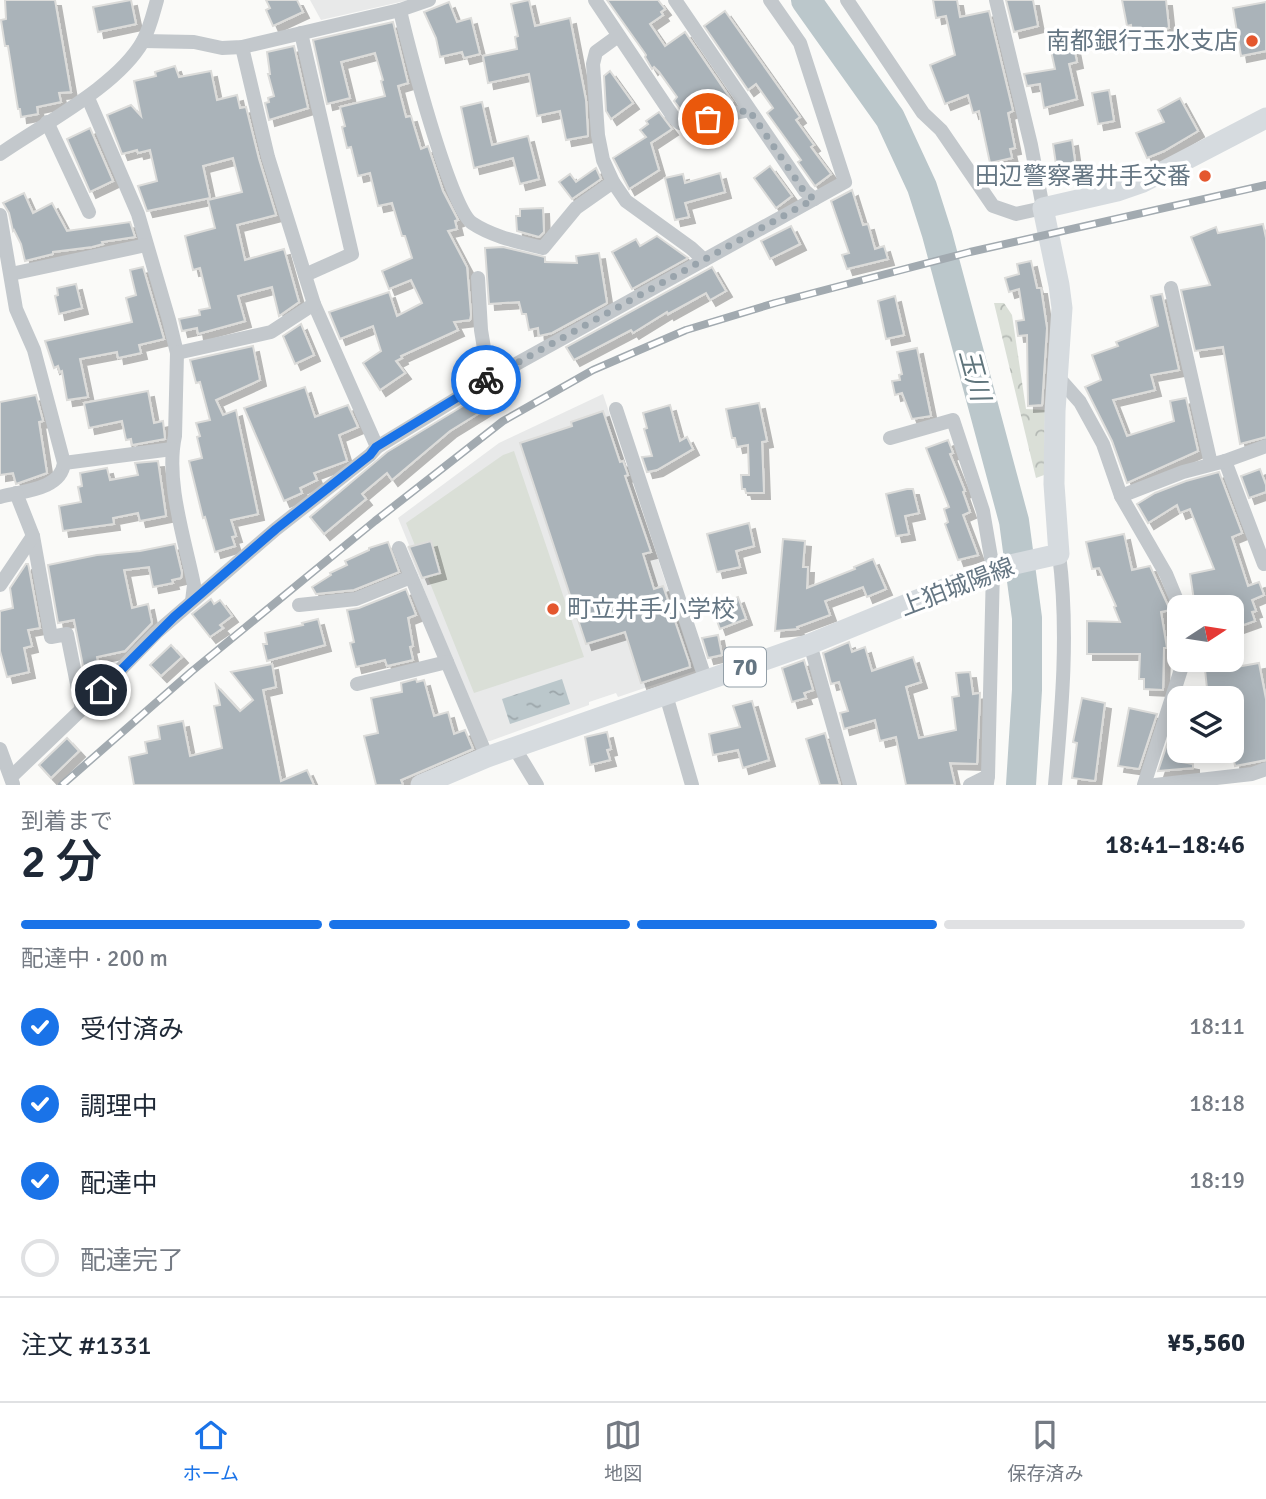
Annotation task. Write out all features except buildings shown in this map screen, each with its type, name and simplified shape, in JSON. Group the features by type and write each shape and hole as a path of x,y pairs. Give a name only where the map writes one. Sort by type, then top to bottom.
{"main road":[{"path":"1053,555 1057,376 1062,308 1044,212 1143,182 1266,118"},
{"name":"上狛城陽線","path":"421,785 514,747 810,644 995,568 1053,555"}],"street":[{"path":"0,154 88,98 129,60 143,41 157,0"},
{"path":"143,41 194,42 222,48 242,47 400,10 429,0"},
{"path":"595,0 680,123 688,124 749,110"},
{"path":"675,0 804,191 814,199"},
{"path":"0,749 12,781 156,633 276,529 370,455 376,447 489,379 845,182 800,43 771,0"},
{"path":"847,0 923,113 941,130 993,206 1016,214 1044,212 1031,145 996,0"},
{"path":"400,10 418,86 454,191 470,222 510,240 543,248 576,208 613,182"},
{"path":"300,33 352,254 305,275"},
{"path":"618,36 596,52 593,64 598,135 603,160 626,201 704,260"},
{"path":"242,47 268,157 314,303 376,447"},
{"path":"88,98 138,214 177,353 173,482 194,585 192,601"},
{"path":"47,122 89,212"},
{"path":"0,215 16,309 34,350 64,463 61,475 56,481 0,497"},
{"path":"11,274 146,245"},
{"path":"478,278 481,330 489,379"},
{"path":"1171,288 1218,462 1264,564"},
{"path":"177,353 271,332 314,303"},
{"path":"1057,376 1080,402 1097,434 1121,496 1166,573 1175,595"},
{"path":"615,409 706,681"},
{"path":"890,438 953,420 983,511 995,568 988,780 970,785"},
{"path":"1121,496 1183,472 1266,446"},
{"path":"64,463 172,449"},
{"path":"16,493 33,536 51,637 67,634 82,709"},
{"path":"0,585 33,536"},
{"path":"398,548 487,757"},
{"path":"1053,555 1064,590 1065,659 1055,785"},
{"path":"299,605 356,599 411,577"},
{"path":"810,644 850,785"},
{"path":"357,684 447,662"},
{"path":"1144,785 1180,672"},
{"path":"666,695 692,785"},
{"path":"514,747 537,785"},
{"path":"1155,785 1252,774 1266,769"}],"shaded area":[{"path":"310,0 409,0 321,20"},
{"name":"町立井手小学校","path":"603,394 695,671 618,697 616,693 589,702 589,705 485,741 407,547 409,545 398,518 499,443"}],"green space":[{"path":"994,303 1004,303 1012,315 1026,409 1045,410 1044,475 1036,478"},
{"path":"514,451 584,657 474,693 406,523 503,455"}],"water":[{"path":"562,679 570,704 510,724 502,699"}],"waterway":[{"name":"玉川","path":"806,0 890,118 922,187 937,234 1014,521 1027,618 1027,690 1021,785"}],"railway":[{"path":"62,785 191,672 375,521 503,421 593,370 686,330 775,303 970,252 1266,185"}],"way so far":[{"path":"486,380 814,199 804,191 749,110 708,119"}],"place":[{"name":"南都銀行玉水支店","path":"1252,41"},
{"name":"田辺警察署井手交番","path":"1205,176"},
{"name":"町立井手小学校","path":"553,609"}],"route":[{"path":"101,690 174,617 276,529 370,455 376,447 486,380"}]}
